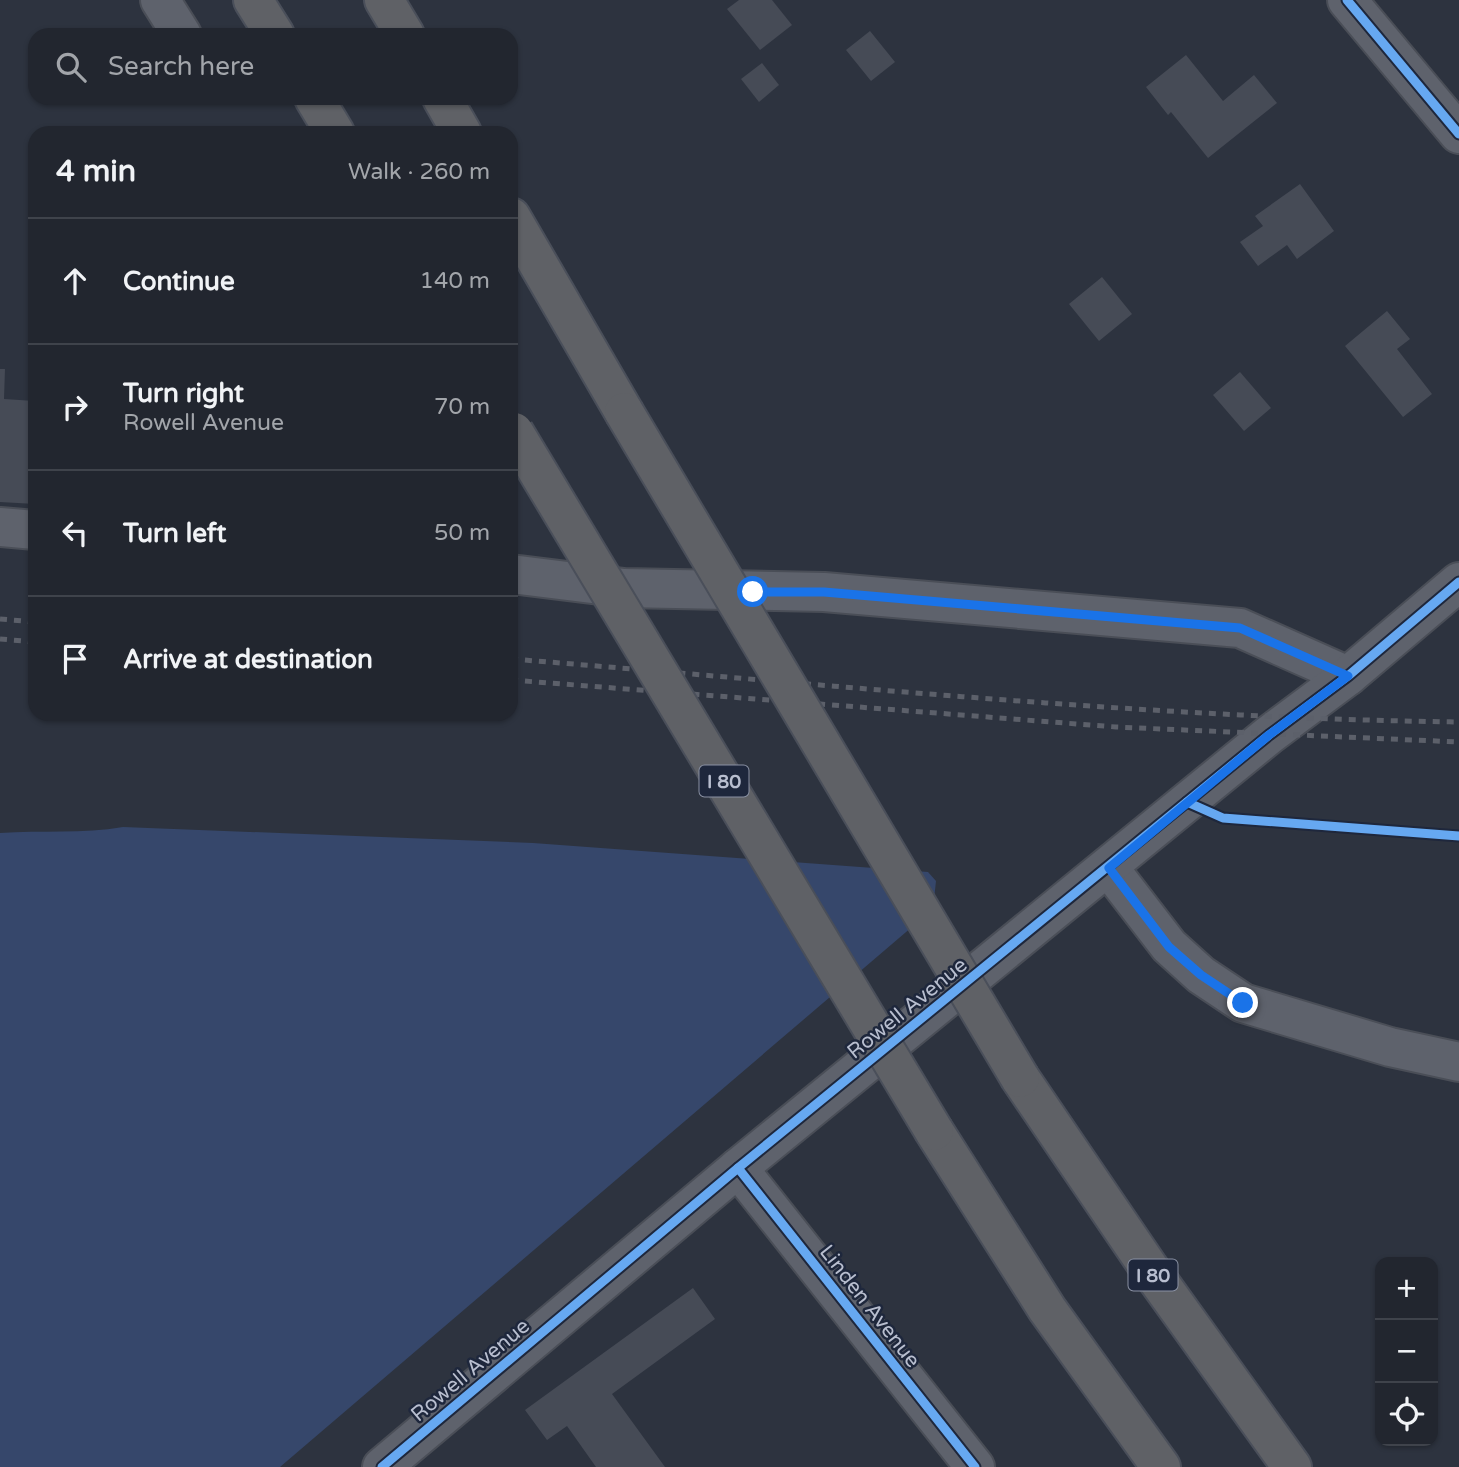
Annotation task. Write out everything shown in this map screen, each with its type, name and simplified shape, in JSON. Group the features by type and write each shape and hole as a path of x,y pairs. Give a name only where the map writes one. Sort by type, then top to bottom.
{"highway":[{"path":"253,0 271,28"},
{"path":"318,105 331,126"},
{"path":"446,105 458,126"},
{"name":"I 80","path":"518,229 1020,1078 1149,1268 1292,1467"},
{"name":"I 80","path":"518,439 934,1131 1047,1308 1160,1467"}],"street":[{"path":"160,0 178,28"},
{"path":"270,0 280,28"},
{"path":"1347,0 1459,134"},
{"path":"0,527 28,529"},
{"path":"518,575 624,588 824,592 1240,628 1348,676"},
{"name":"Rowell Avenue","path":"382,1467 738,1168 1269,735 1348,676 1459,582"},
{"path":"1109,868 1169,947 1201,975 1243,1003 1390,1047 1459,1062"},
{"name":"Linden Avenue","path":"738,1168 975,1467"}],"water":[{"path":"123,827 533,843 928,872 936,881 933,909 280,1467 0,1467 0,833"}],"building":[{"path":"739,0 772,0 792,25 760,50 727,9"},
{"path":"870,31 895,62 871,81 846,50"},
{"path":"1186,55 1223,101 1254,75 1277,103 1208,158 1171,112 1168,115 1146,87"},
{"path":"762,63 779,85 759,102 741,79"},
{"path":"1300,184 1334,231 1297,259 1287,245 1258,266 1240,242 1263,226 1255,216"},
{"path":"1102,277 1132,314 1099,341 1069,304"},
{"path":"1387,311 1410,339 1397,349 1432,394 1403,417 1345,346"},
{"path":"0,369 5,369 4,399 28,401 28,504 0,502"},
{"path":"1240,372 1271,408 1244,431 1213,395"},
{"path":"693,1288 715,1319 612,1394 665,1467 596,1467 567,1426 547,1440 525,1410"}],"railway":[{"path":"0,619 28,621"},
{"path":"0,639 28,641"},
{"path":"518,660 1103,707 1459,722"},
{"path":"518,681 1116,727 1459,742"}],"cycle path":[{"path":"1347,0 1459,134"},
{"path":"382,1467 738,1168 1269,735 1348,676 1459,582"},
{"path":"1187,802 1223,818 1459,836"},
{"path":"738,1168 975,1467"}],"route":[{"path":"753,592 824,592 1240,628 1348,676 1269,735 1109,868 1169,947 1201,975 1243,1003"}]}
